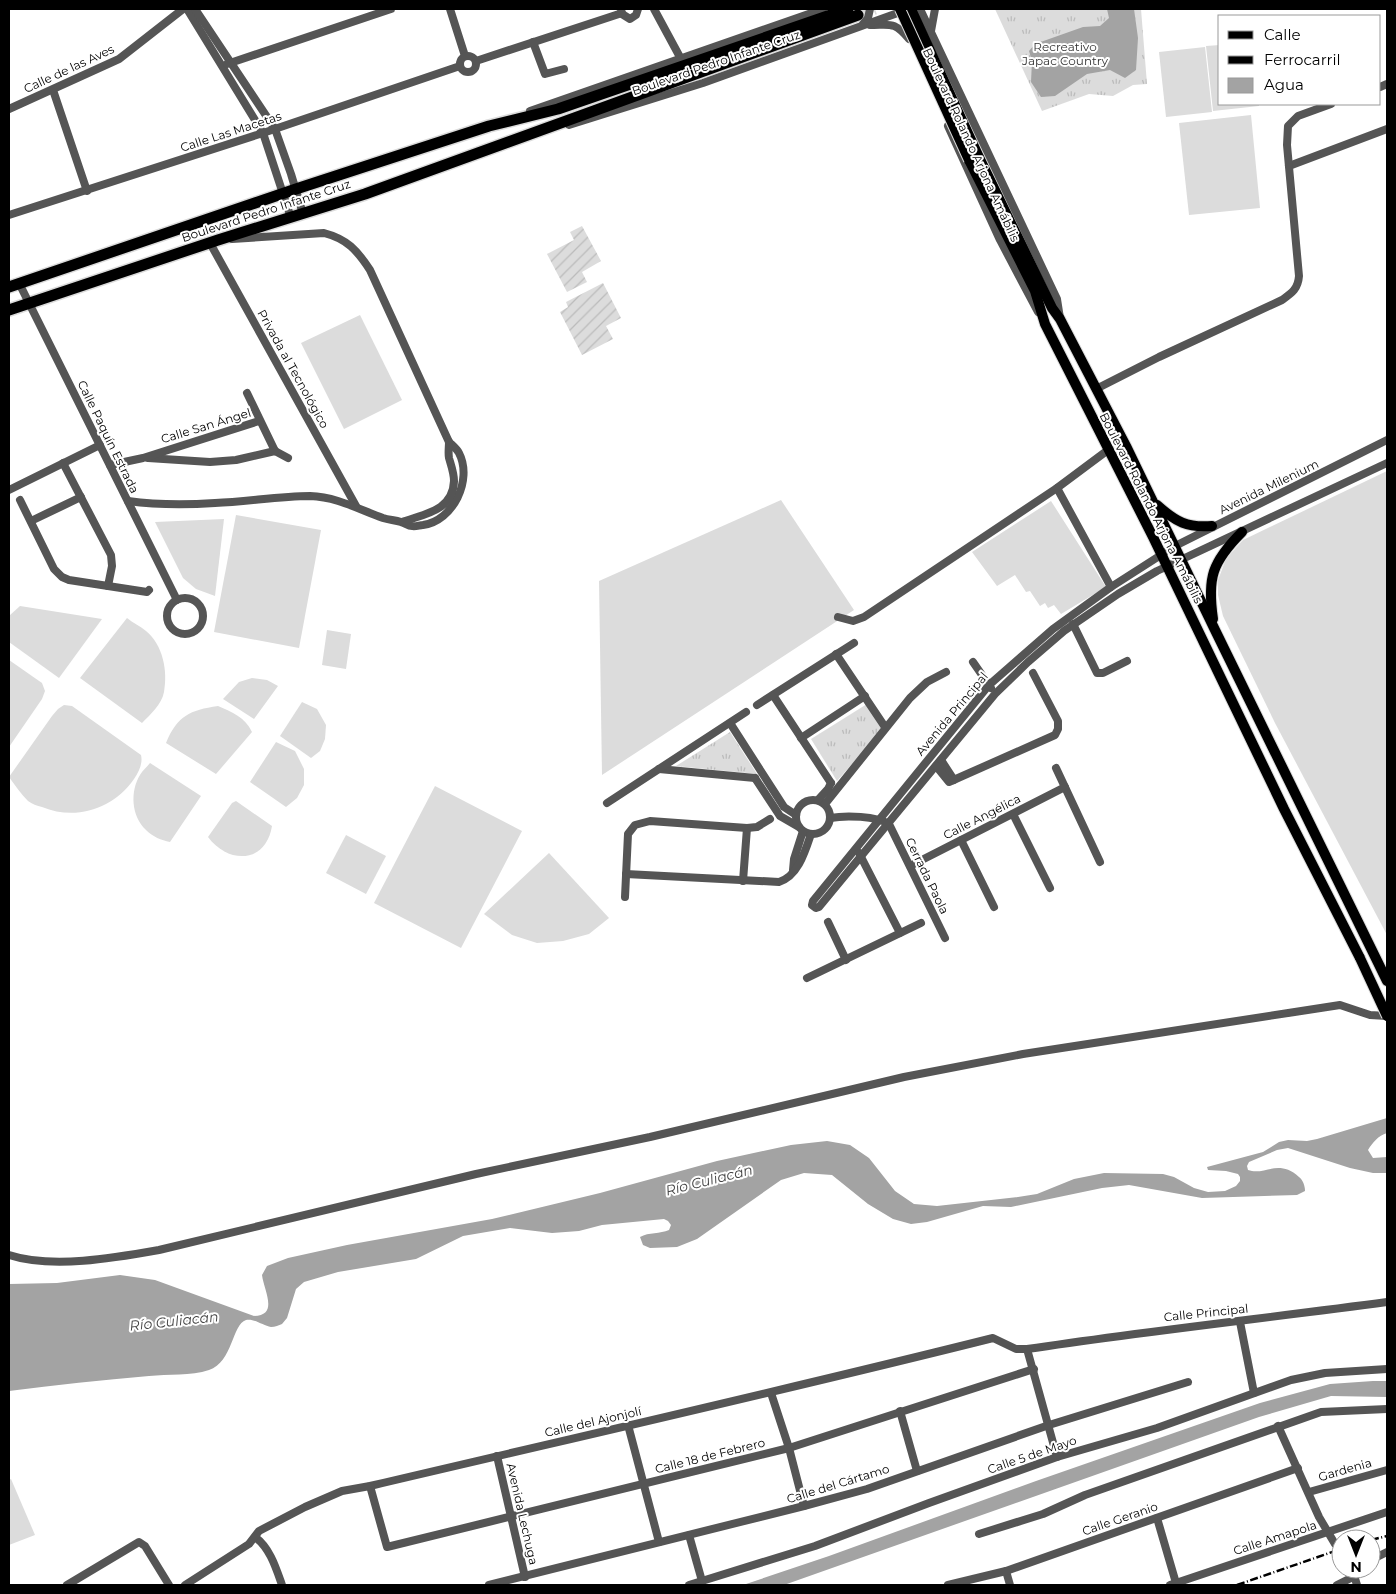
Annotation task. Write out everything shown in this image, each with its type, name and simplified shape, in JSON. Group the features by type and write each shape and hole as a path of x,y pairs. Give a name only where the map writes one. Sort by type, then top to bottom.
{"highway":[{"name":"Boulevard Pedro Infante Cruz","path":"14,285 283,193 489,126 558,109 857,19"},
{"name":"Boulevard Pedro Infante Cruz","path":"9,310 416,176 531,133 857,19"}],"main road":[{"path":"909,9 974,157"},
{"path":"897,10 974,157"},
{"name":"Boulevard Rolando Arjona Amábilis","path":"974,157 1039,290"},
{"path":"1039,290 1060,319"},
{"path":"1039,290 1045,324"},
{"name":"Boulevard Rolando Arjona Amábilis","path":"1060,319 1126,446 1214,630 1387,981"},
{"name":"Boulevard Rolando Arjona Amábilis","path":"1045,324 1162,555 1284,809 1360,958 1387,1016"},
{"path":"1154,503 1168,515 1184,524 1197,527 1212,526"},
{"path":"1214,630 1210,601 1212,577 1222,554 1242,532"}],"street":[{"path":"185,9 263,133 291,218"},
{"name":"Calle de las Aves","path":"9,109 119,59 185,9"},
{"path":"195,9 275,129 303,214"},
{"path":"221,67 230,62 391,9"},
{"path":"450,9 465,56"},
{"path":"476,61 621,11 627,18 632,18 636,15 638,9"},
{"path":"654,9 681,59"},
{"name":"Boulevard Pedro Infante Cruz","path":"489,126 823,9"},
{"path":"857,19 868,18 870,9"},
{"name":"Boulevard Pedro Infante Cruz","path":"857,19 909,9"},
{"name":"Boulevard Rolando Arjona Amábilis","path":"920,9 1053,290 1057,299 1060,319"},
{"path":"931,31 932,16 935,9"},
{"name":"Boulevard Rolando Arjona Amábilis","path":"897,10 1000,240 1045,324"},
{"path":"857,19 895,26 909,39"},
{"path":"533,42 545,74 564,69"},
{"path":"465,56 470,56 476,61 475,68 470,72 465,72 460,66 460,60 465,56"},
{"name":"Calle Las Macetas","path":"9,216 460,66"},
{"path":"53,90 87,191"},
{"path":"1096,389 1159,357 1282,300 1295,290 1299,276 1286,136 1288,126 1298,116 1328,105"},
{"path":"1289,166 1387,129"},
{"path":"128,501 147,504 216,503 310,496 333,499 356,506 386,519 402,522 430,513 449,498 454,481 449,456 449,442 370,270 358,253 338,237 324,234 308,233 214,241"},
{"name":"Privada al Tecnológico","path":"214,241 356,506"},
{"name":"Calle Paquín Estrada","path":"14,285 29,303 177,600"},
{"path":"247,393 259,421"},
{"name":"Calle San Ángel","path":"110,465 143,458 259,421 275,451 236,460 210,462 143,458"},
{"name":"Avenida Milenium","path":"1162,555 1212,526 1387,440"},
{"path":"9,490 100,445"},
{"path":"838,618 853,621 864,617 1057,488 1108,450"},
{"path":"275,451 288,458"},
{"path":"63,463 111,555 112,566 108,586"},
{"path":"1167,566 1387,463"},
{"path":"1057,488 1111,587"},
{"path":"31,521 80,497"},
{"path":"20,500 54,569 62,577 147,592 149,590"},
{"name":"Avenida Principal","path":"1162,555 1111,587 1048,633 989,685 881,819 859,852 822,904 816,908 812,905 813,901 859,852 889,824 995,694 1028,662 1073,624 1118,594 1167,566"},
{"path":"186,598 193,600 201,609 202,621 196,630 184,634 172,629 169,623 168,611 177,600 186,598"},
{"path":"1073,624 1097,673 1103,673 1127,661"},
{"path":"757,705 854,643"},
{"path":"836,654 884,727"},
{"path":"973,662 995,694"},
{"path":"821,802 910,698 927,682 946,672"},
{"path":"938,763 950,780 1052,737 1057,732 1058,721 1033,673"},
{"path":"773,695 834,785"},
{"path":"801,738 865,696"},
{"path":"606,803 746,712"},
{"path":"730,723 780,816 804,831 821,832 826,829 830,818 830,812 821,802 812,799 801,804 796,815"},
{"path":"1056,768 1100,862"},
{"path":"626,874 779,882 788,878 792,872 794,859 804,831 796,815 784,807 758,775 659,770"},
{"name":"Calle Angélica","path":"910,866 1065,787"},
{"path":"1013,814 1050,888"},
{"path":"830,818 881,819 889,824"},
{"path":"625,897 628,834 635,825 650,822 747,828 757,827 770,819"},
{"name":"Cerrada Paola","path":"889,824 945,938"},
{"path":"743,881 747,828"},
{"path":"961,840 994,907"},
{"path":"859,852 900,933"},
{"path":"828,922 846,960"},
{"path":"807,978 921,924"},
{"path":"9,1255 41,1261 65,1261 122,1256 159,1250 476,1174 650,1137 846,1090 1023,1054 1340,1004 1370,1015 1387,1016"},
{"name":"Calle Principal","path":"1028,1348 1387,1302"},
{"path":"1240,1322 1254,1392"},
{"name":"Calle del Ajonjolí","path":"185,1585 249,1544 259,1531 306,1506 342,1491 771,1393 993,1338 1016,1349 1028,1348"},
{"path":"1028,1348 1056,1457"},
{"name":"Calle 18 de Febrero","path":"370,1486 386,1548 788,1448 1034,1369"},
{"name":"Calle 5 de Mayo","path":"689,1585 815,1546 1056,1457 1157,1428 1291,1380 1325,1373 1387,1369"},
{"name":"Calle del Cártamo","path":"489,1585 867,1489 1049,1425 1188,1382"},
{"path":"771,1393 804,1506"},
{"path":"979,1534 1043,1514 1085,1495 1321,1412 1387,1409"},
{"path":"900,1411 917,1471"},
{"path":"628,1425 659,1542"},
{"path":"1278,1426 1319,1518 1331,1538"},
{"name":"Avenida Lechuga","path":"497,1456 525,1577"},
{"name":"Calle Geranio","path":"948,1585 1006,1571 1298,1468"},
{"name":"Gardenia","path":"1309,1492 1387,1470"},
{"name":"Calle Amapola","path":"1173,1584 1387,1512"},
{"path":"1157,1518 1173,1584"},
{"path":"689,1535 702,1581"},
{"path":"255,1538 269,1552 282,1585"},
{"path":"67,1585 141,1542 169,1585"},
{"path":"1006,1571 1010,1585"}],"green space":[{"name":"Recreativo Japac Country","path":"995,9 1141,9 1147,84 1133,85 1113,96 1089,94 1042,111"},
{"path":"1218,45 1218,105 1259,106 1213,111 1206,46"},
{"path":"1205,47 1212,112 1166,117 1159,52"},
{"path":"1251,115 1260,208 1189,215 1179,123"},
{"path":"582,226 601,261 582,272 587,282 567,292 547,254 574,240 570,232"},
{"path":"603,283 621,318 606,326 613,339 582,355 560,312 568,307 566,302"},
{"path":"360,315 402,400 344,429 301,343"},
{"path":"1387,471 1387,935 1275,723 1223,616 1218,595 1218,580 1226,559 1243,540"},
{"path":"781,500 854,610 602,775 599,581"},
{"path":"1051,501 1106,587 1061,614 1054,605 1048,608 1045,603 1040,606 1030,591 1026,592 1015,575 997,586 972,552"},
{"path":"236,515 321,530 299,648 214,632"},
{"path":"224,519 215,596 196,589 183,578 155,522"},
{"path":"20,606 102,619 59,678 9,642 9,616"},
{"path":"127,618 144,629 157,643 165,667 165,684 161,701 142,723 80,678"},
{"path":"327,630 351,634 346,669 322,665"},
{"path":"9,660 42,683 45,691 42,699 9,747"},
{"path":"252,678 267,680 278,686 254,719 223,699 239,682"},
{"path":"302,702 317,709 326,725 325,739 320,751 311,758 280,736"},
{"path":"867,704 883,729 837,781 811,739"},
{"path":"64,705 72,706 141,755 141,764 134,779 116,798 93,810 68,813 33,804 25,798 9,777 52,716"},
{"path":"218,706 246,722 252,732 216,774 166,743 180,720 192,712"},
{"path":"730,732 757,774 676,766"},
{"path":"276,742 295,751 304,769 304,785 297,798 286,807 250,782"},
{"path":"150,763 201,796 170,842 157,838 149,832 137,818 135,811 134,796 137,781"},
{"path":"435,786 522,831 461,948 374,903"},
{"path":"236,801 272,826 268,838 262,847 255,853 246,856 236,856 226,852 208,837 232,803"},
{"path":"346,835 386,856 366,894 326,873"},
{"path":"549,853 609,918 589,934 563,941 537,943 512,935 484,914"},
{"path":"11,1479 35,1535 9,1545 9,1480"}],"water":[{"path":"1107,9 1134,9 1138,38 1136,70 1125,78 1110,70 1087,74 1055,96 1041,97 1031,82 1032,61 1029,51 1035,44 1083,27 1100,26 1109,18"},
{"name":"Río Culiacán","path":"1387,1118 1387,1133 1376,1140 1368,1150 1373,1158 1387,1157 1387,1173 1373,1173 1350,1168 1288,1148 1277,1150 1249,1162 1248,1170 1260,1171 1278,1168 1291,1171 1303,1181 1305,1187 1305,1191 1297,1195 1202,1198 1129,1185 1102,1188 1011,1207 983,1206 927,1222 911,1224 893,1219 868,1204 832,1175 804,1173 781,1180 697,1239 677,1247 650,1248 643,1245 640,1237 669,1230 671,1225 664,1219 602,1225 579,1231 552,1233 510,1228 463,1236 416,1259 338,1272 304,1282 296,1289 287,1318 282,1324 271,1327 252,1320 246,1320 241,1323 228,1352 217,1366 209,1370 187,1374 114,1379 9,1391 9,1284 57,1283 120,1275 155,1280 254,1316 262,1315 268,1307 262,1275 267,1266 288,1258 347,1245 492,1219 600,1193 717,1161 791,1145 827,1141 850,1145 869,1158 895,1191 914,1204 937,1206 1037,1194 1074,1179 1104,1173 1163,1174 1208,1192 1225,1191 1236,1186 1240,1181 1238,1174 1208,1170 1207,1167 1263,1152 1279,1142 1317,1139"},
{"path":"1387,1381 1387,1397 1331,1396 1259,1417 784,1585 743,1585 1260,1403 1330,1384"}],"tunnel":[{"path":"858,15 875,9"}],"railway":[{"path":"1381,1538 1387,1536"},
{"path":"1237,1585 1331,1552"}]}
